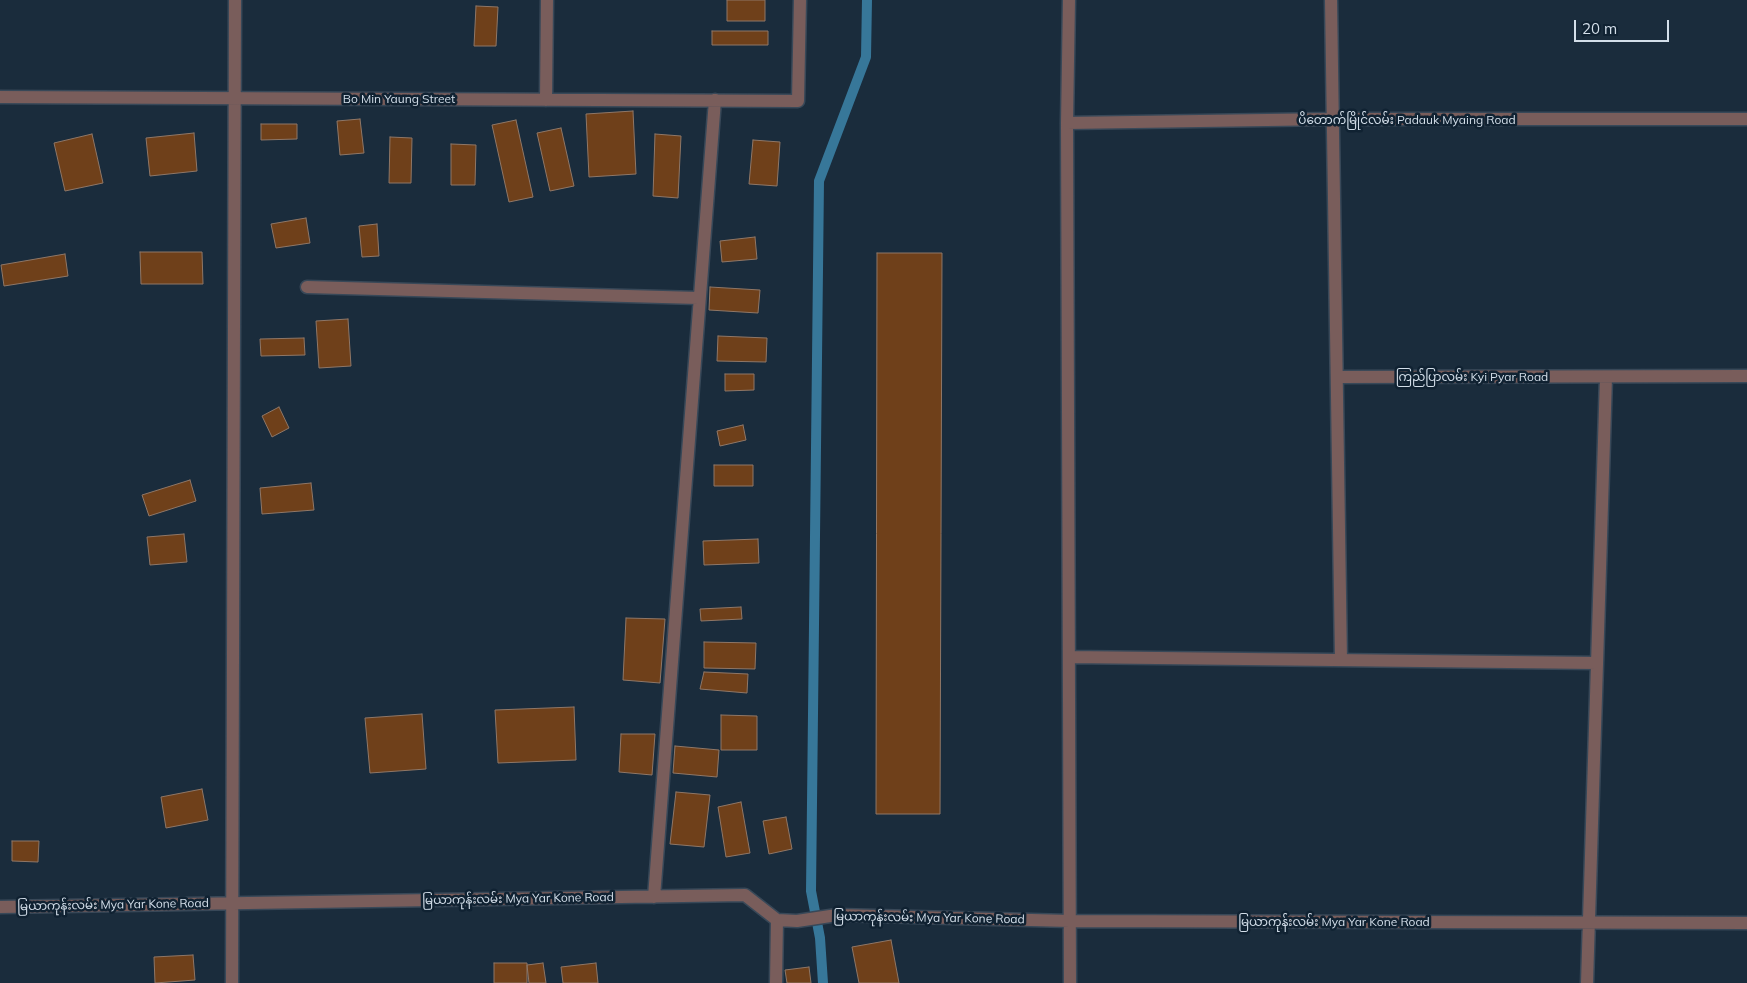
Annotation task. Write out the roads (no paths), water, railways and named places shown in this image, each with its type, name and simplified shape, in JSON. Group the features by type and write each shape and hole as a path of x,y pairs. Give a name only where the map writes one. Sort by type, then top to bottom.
{"street":[{"path":"232,983 235,0"},
{"path":"546,100 547,0"},
{"name":"Bo Min Yaung Street","path":"0,97 798,101 800,0"},
{"path":"1069,0 1067,123 1070,983"},
{"path":"1331,0 1341,660"},
{"path":"654,897 698,298 715,100"},
{"name":"ပိတောက်မြိုင်လမ်း Padauk Myaing Road","path":"1067,123 1332,119 1747,119"},
{"path":"306,287 698,298"},
{"path":"1587,983 1606,376"},
{"name":"ကြည်ပြာလမ်း Kyi Pyar Road","path":"1337,377 1747,376"},
{"path":"1069,657 1597,663"},
{"name":"မြယာကုန်းလမ်း Mya Yar Kone Road","path":"0,907 745,895 777,920 796,921 837,915 1070,921 1747,923"},
{"path":"776,983 777,920"}],"waterway":[{"path":"823,983 820,938 811,891 819,181 866,57 867,0"}]}
